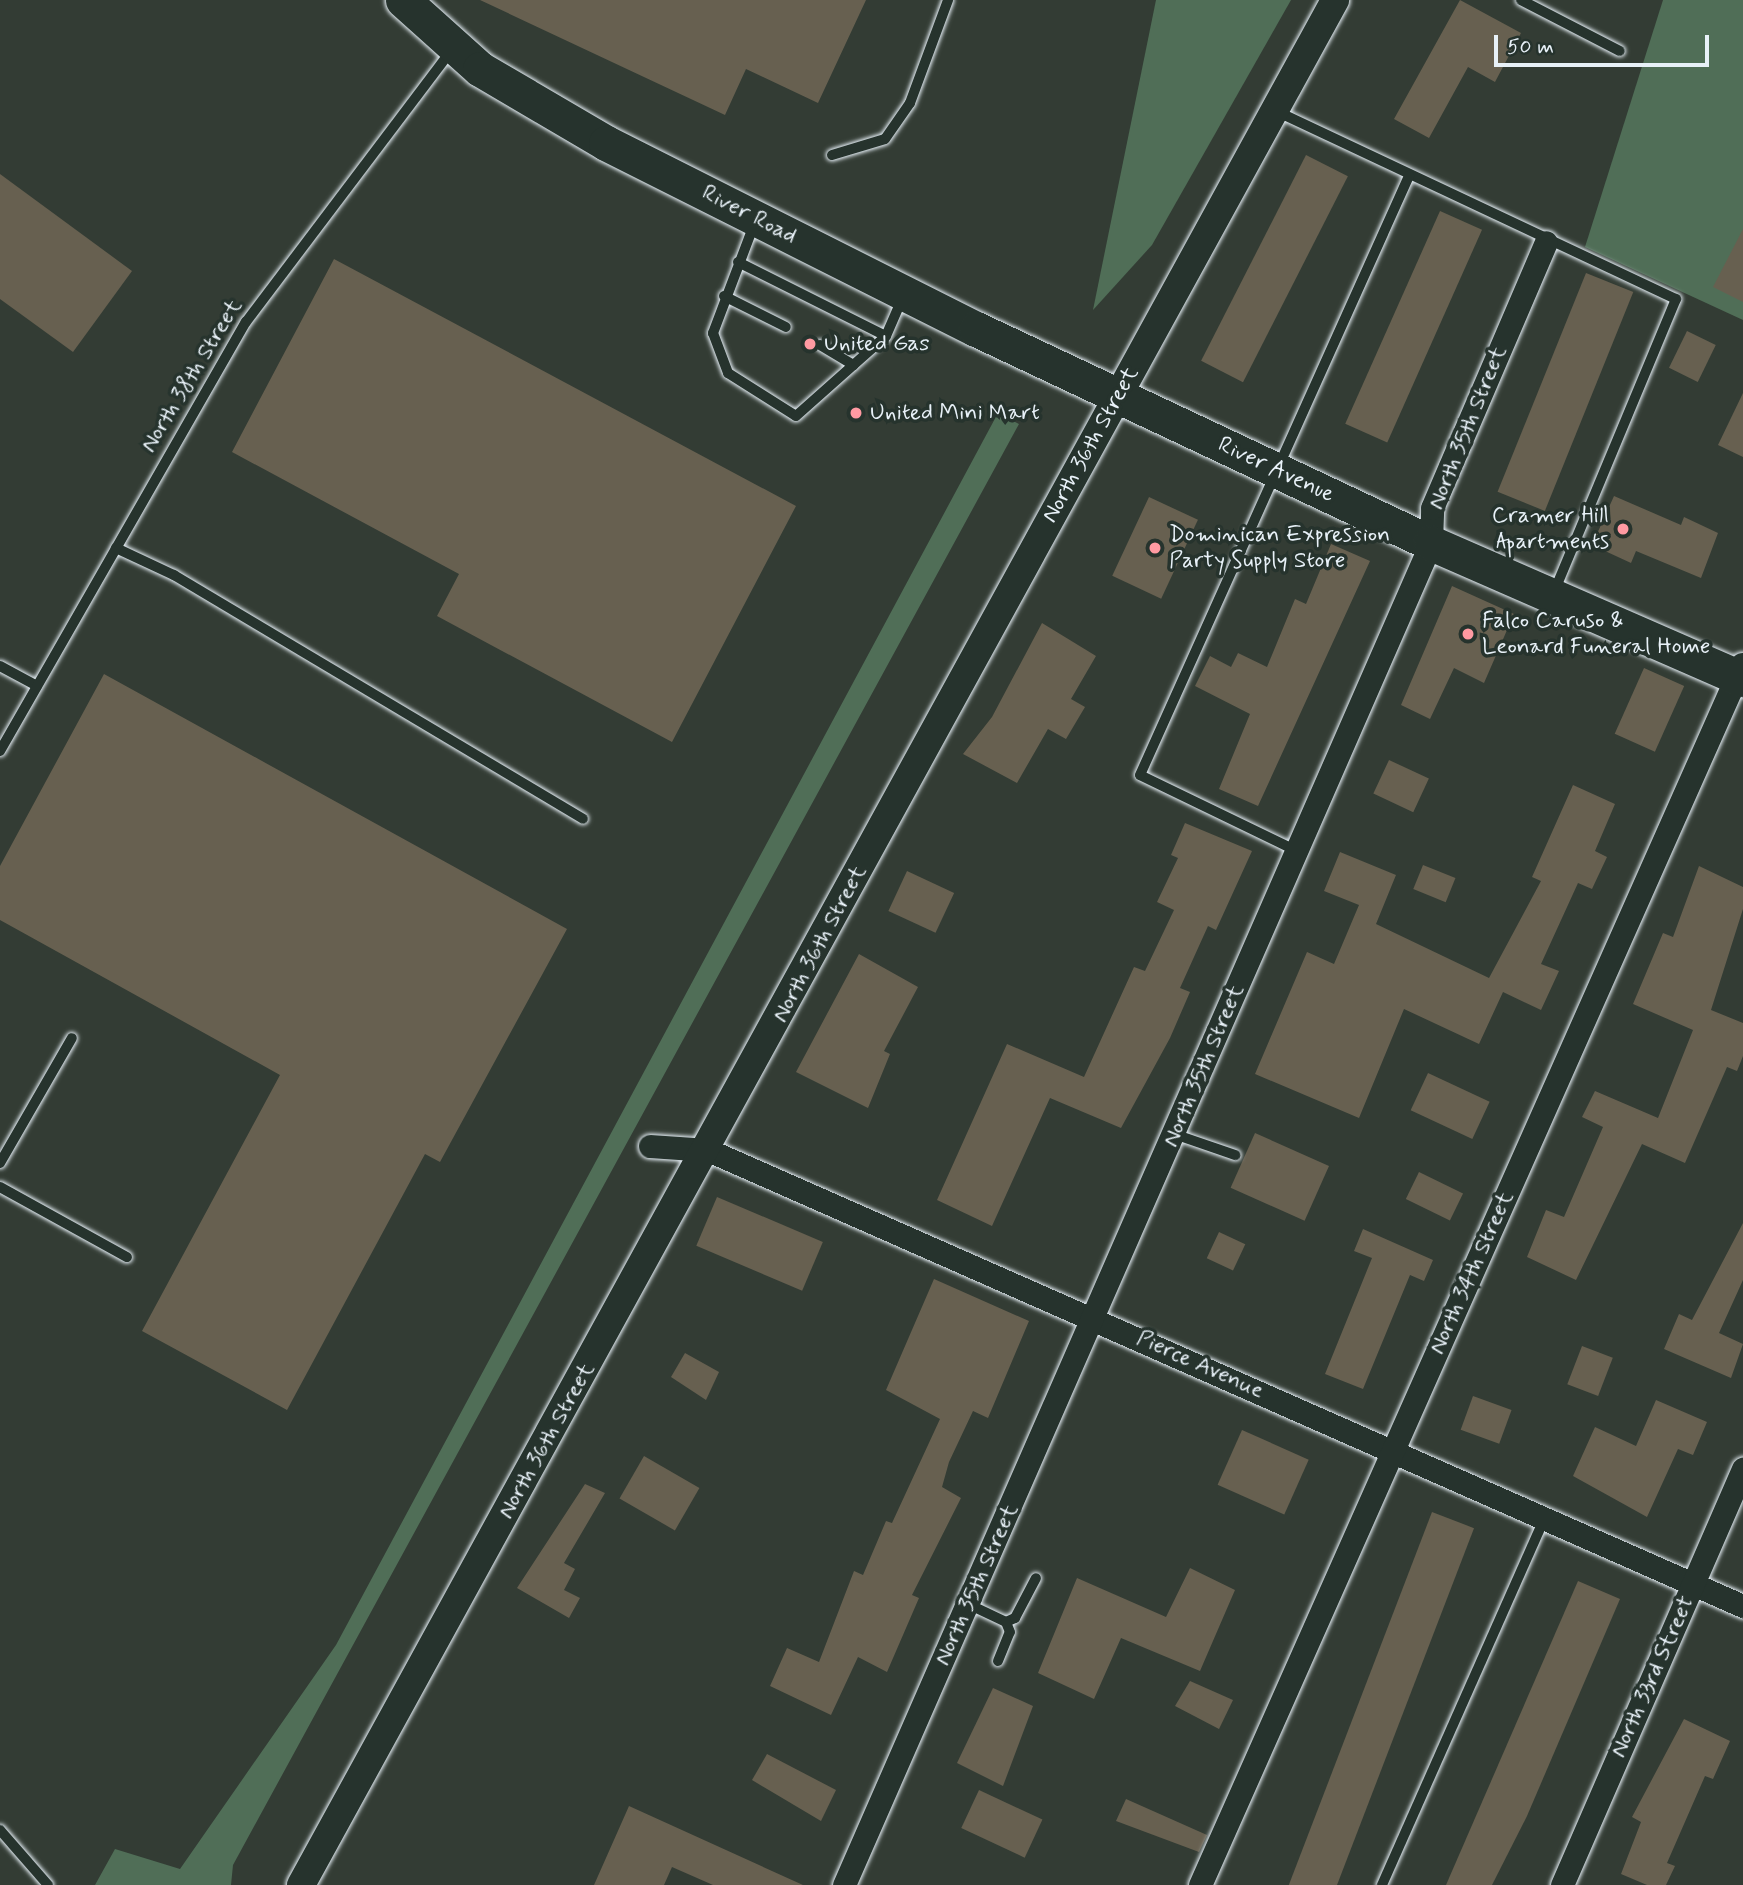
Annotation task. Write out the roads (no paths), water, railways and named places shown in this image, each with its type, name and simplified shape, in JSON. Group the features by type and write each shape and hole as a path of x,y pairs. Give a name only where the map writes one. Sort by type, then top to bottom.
{"main road":[{"name":"River Road","path":"403,0 480,69 606,143 904,293 1118,396"},
{"name":"River Avenue","path":"1118,396 1431,543 1741,672"}],"street":[{"name":"North 36th Street","path":"301,1885 708,1150 1335,0"},
{"name":"North 35th Street","path":"844,1885 1094,1320 1431,543 1432,508 1546,242"},
{"name":"North 34th Street","path":"1200,1885 1741,672"},
{"name":"Pierce Avenue","path":"650,1146 708,1150 1743,1606"},
{"name":"North 33rd Street","path":"1562,1885 1743,1469"}],"lane":[{"path":"832,155 885,139 910,103 948,0"},
{"path":"1521,0 1620,51"},
{"name":"North 38th Street","path":"0,751 246,322 455,46"},
{"path":"1276,111 1546,242 1676,299 1553,596"},
{"path":"1297,851 1140,775 1279,472 1409,176"},
{"path":"756,219 724,296 713,332 729,373 796,416 887,335 904,293"},
{"path":"738,262 887,335"},
{"path":"724,296 786,327"},
{"path":"820,345 853,365"},
{"path":"116,548 174,575 583,819"},
{"path":"0,666 37,686"},
{"path":"0,1163 72,1038"},
{"path":"1174,1134 1235,1155"},
{"path":"0,1187 127,1257"},
{"path":"1382,1885 1544,1520"},
{"path":"1006,1622 1016,1618 1036,1578"},
{"path":"968,1605 1006,1622 1010,1632 998,1661"},
{"path":"0,1830 48,1885"}],"place":[{"name":"United Gas","path":"810,344"},
{"name":"United Mini Mart","path":"856,413"},
{"name":"Cramer Hill Apartments","path":"1623,529"},
{"name":"Dominican Expression Party Supply Store","path":"1155,548"},
{"name":"Falco Caruso & Leonard Funeral Home","path":"1468,634"}]}
